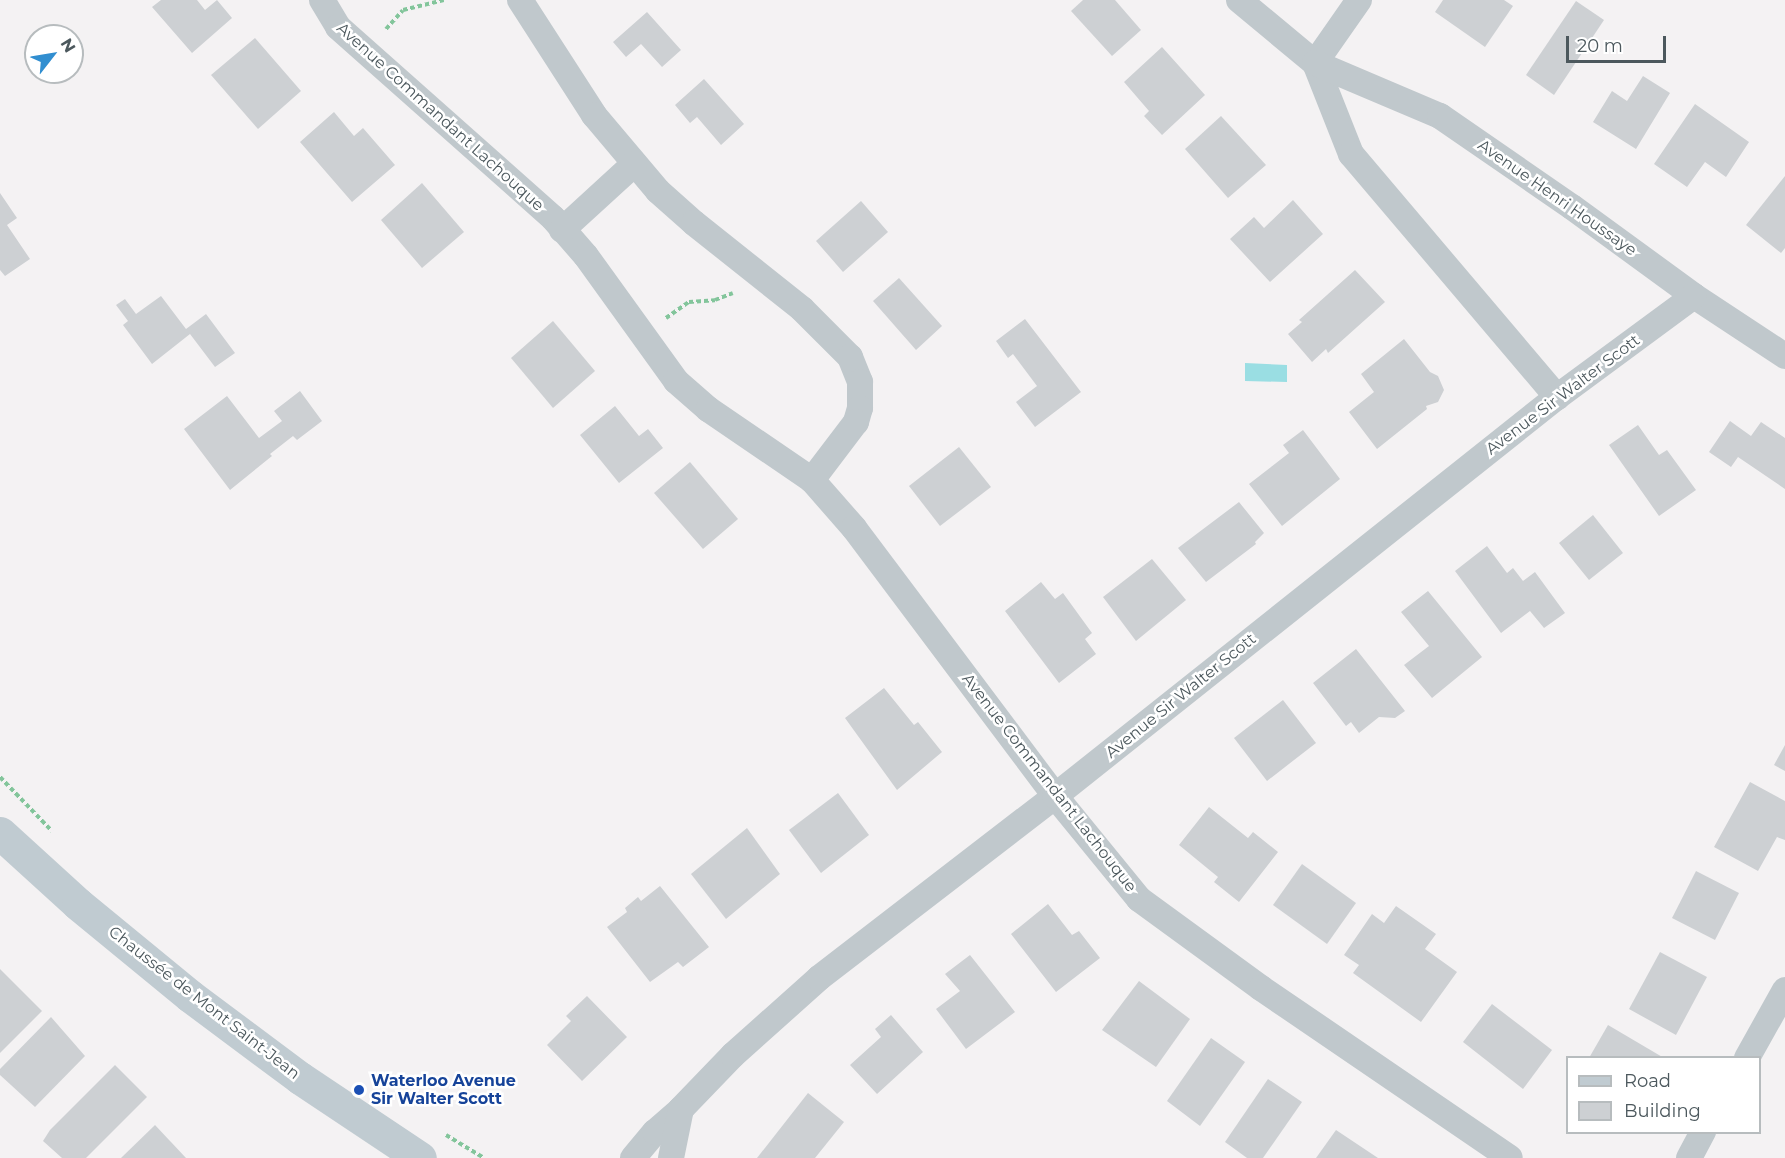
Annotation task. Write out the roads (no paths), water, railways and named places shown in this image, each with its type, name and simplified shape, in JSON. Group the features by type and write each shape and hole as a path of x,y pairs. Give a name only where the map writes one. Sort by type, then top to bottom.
{"street":[{"name":"Avenue Commandant Lachouque","path":"322,0 338,27 498,167 562,230 586,256 667,370 690,394 812,480 861,537 1055,796 1139,899 1261,988 1510,1158"},
{"path":"520,0 571,82 634,164 685,215 802,309 850,357 860,382 861,395 856,422 812,480"},
{"name":"Avenue Henri Houssaye","path":"1239,0 1315,63 1440,116 1572,207 1694,296 1785,356"},
{"path":"1315,63 1359,0"},
{"name":"Avenue Henri Houssaye","path":"1315,63 1351,154 1557,397"},
{"path":"562,230 634,164"},
{"name":"Avenue Sir Walter Scott","path":"633,1158 655,1132 681,1109 733,1054 819,978 1055,796 1557,397 1694,296"},
{"name":"Chaussée de Mont Saint-Jean","path":"0,833 78,904 190,996 300,1078 420,1158"},
{"path":"1748,1056 1785,990"},
{"path":"671,1158 681,1109"},
{"path":"1689,1158 1702,1134"}],"water":[{"path":"1245,363 1287,365 1287,382 1245,381"}],"place":[{"name":"Waterloo Avenue Sir Walter Scott","path":"359,1090"}]}
